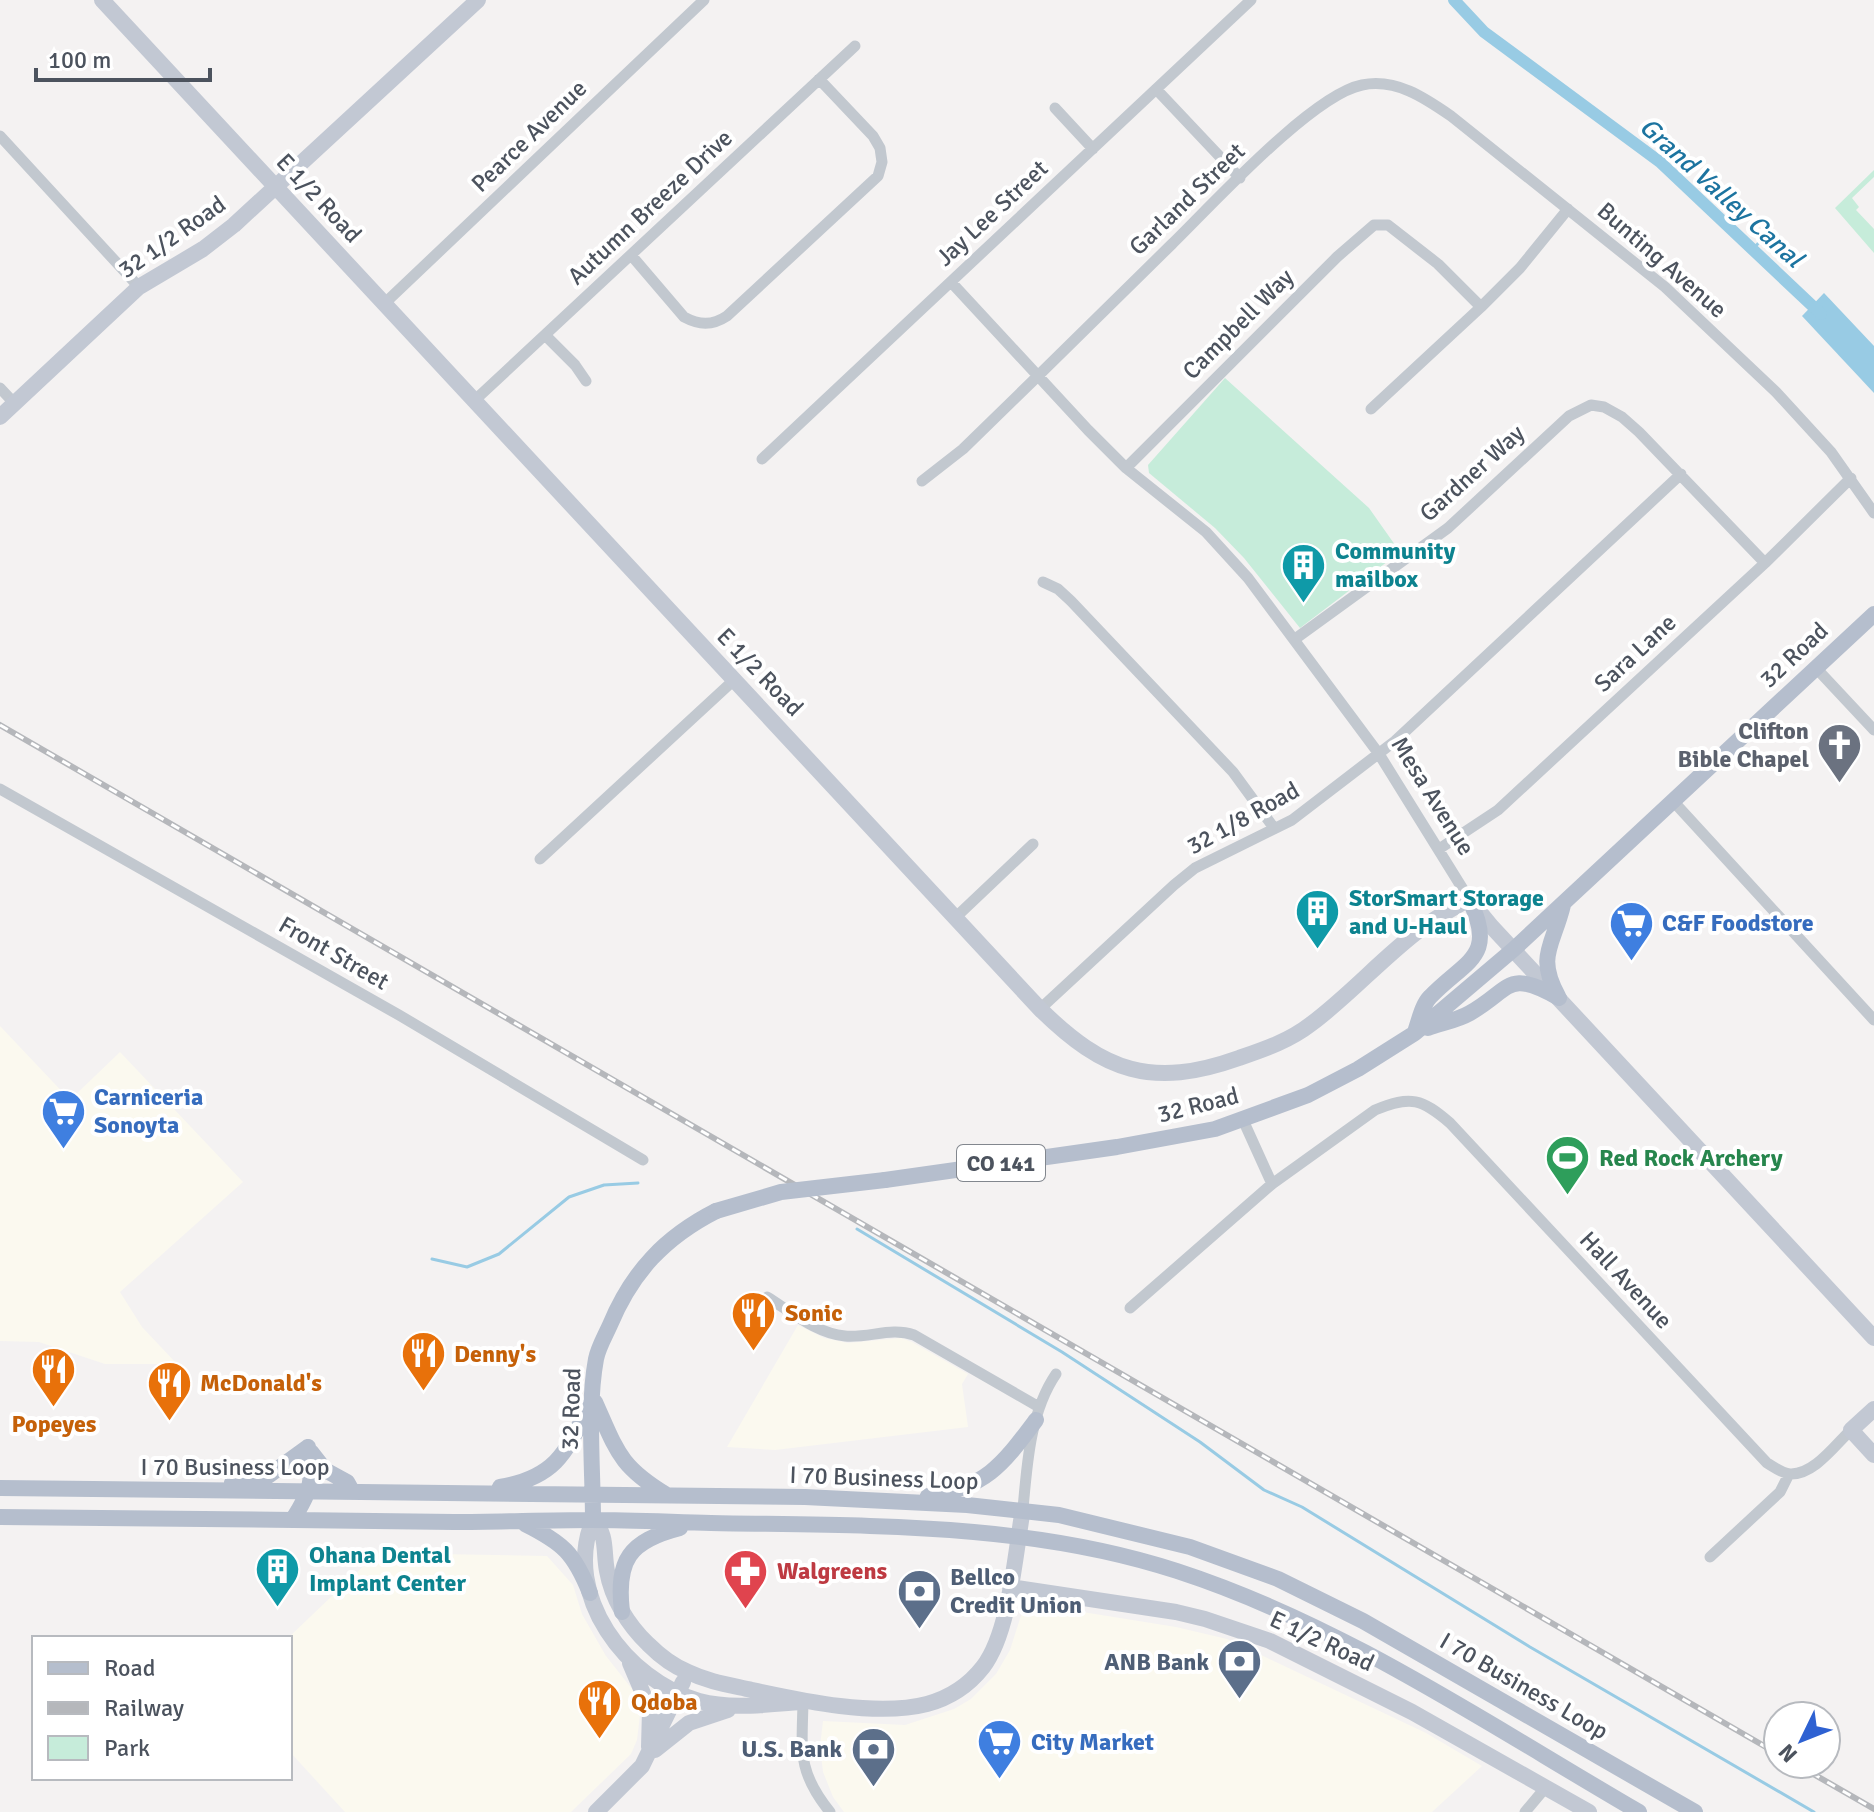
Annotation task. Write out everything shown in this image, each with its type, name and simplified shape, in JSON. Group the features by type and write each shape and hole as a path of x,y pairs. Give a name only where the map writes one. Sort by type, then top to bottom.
{"main road":[{"name":"32 Road","path":"593,1520 596,1357 631,1282 674,1235 716,1211 781,1192 1142,1143 1215,1129 1323,1087 1415,1033 1514,949 1874,614"},
{"path":"1415,1033 1427,1000 1465,967 1480,944 1479,921 1469,899"},
{"path":"1559,998 1549,980 1545,963 1563,904"},
{"path":"1415,1033 1470,1013 1504,986 1514,983 1531,984 1559,998"},
{"path":"458,1494 528,1481 549,1470 565,1454 593,1397"},
{"path":"593,1397 622,1459 639,1477 669,1496"},
{"path":"896,1500 950,1492 982,1481 1003,1463 1038,1413"},
{"path":"149,1491 256,1480 278,1470 308,1447"},
{"path":"308,1447 325,1470 347,1482 352,1491"},
{"path":"293,1519 310,1493 312,1480 308,1447"},
{"name":"I 70 Business Loop","path":"0,1488 896,1500 1023,1509 1144,1534 1234,1561 1278,1579 1363,1621 1695,1812"},
{"name":"I 70 Business Loop","path":"0,1517 593,1520 876,1526 1018,1536 1110,1552 1173,1569 1280,1610 1353,1645 1639,1812"},
{"path":"520,1522 564,1546 577,1562 590,1593"},
{"path":"622,1612 621,1574 635,1547 660,1533 713,1523"}],"street":[{"name":"E 1/2 Road","path":"102,0 1040,1009 1078,1043 1113,1064 1159,1074 1205,1069 1270,1047 1299,1033 1420,929 1469,899"},
{"name":"32 1/2 Road","path":"0,417 139,287 218,238 478,0"},
{"name":"Pearce Avenue","path":"385,303 704,0"},
{"name":"Jay Lee Street","path":"762,459 1251,0"},
{"name":"Autumn Breeze Drive","path":"475,400 855,46"},
{"path":"631,255 684,317 695,323 715,323 727,316 824,229 878,176 882,162 880,148 873,136 819,79"},
{"name":"Garland Street","path":"922,481 963,449 1303,119 1338,94 1362,85 1384,83"},
{"name":"Bunting Avenue","path":"1384,83 1419,94 1665,287 1776,392 1831,452 1874,513"},
{"path":"1156,89 1240,178"},
{"path":"1055,108 1093,149"},
{"path":"0,136 139,287"},
{"path":"1371,409 1520,268 1568,209"},
{"name":"Campbell Way","path":"1126,468 1337,257 1374,225 1388,225 1438,264 1481,307"},
{"name":"Mesa Avenue","path":"951,282 1126,468 1206,532 1248,578 1379,754 1469,899 1874,1338"},
{"path":"545,335 575,365 586,381"},
{"path":"0,388 15,404"},
{"name":"Gardner Way","path":"1295,639 1448,528 1569,416 1591,405 1604,407 1622,417 1681,474"},
{"path":"1681,474 1765,563"},
{"name":"32 1/8 Road","path":"1040,1009 1195,868 1292,820 1379,754 1681,474"},
{"name":"Sara Lane","path":"1439,849 1498,810 1765,563 1851,478"},
{"path":"1043,582 1058,589 1071,601 1233,772 1274,828"},
{"path":"1816,668 1874,730"},
{"path":"540,859 734,680"},
{"name":"Front Street","path":"0,789 399,1015 643,1160"},
{"path":"1673,801 1874,1020"},
{"path":"956,917 1033,844"},
{"name":"Hall Avenue","path":"1272,1184 1375,1110 1394,1102 1414,1101 1430,1106 1450,1123 1767,1463 1789,1474"},
{"path":"1130,1308 1272,1184 1243,1120"},
{"path":"767,1297 833,1334 860,1336 903,1331 914,1335 1038,1413"},
{"name":"32 Road","path":"803,1702 725,1685 686,1672 650,1646 622,1612 607,1572 602,1529 593,1520 585,1545 590,1593 602,1624 623,1651 648,1674 679,1692 696,1700 748,1706 803,1702 897,1708 942,1699 984,1666 997,1640 1010,1587 1038,1413 1048,1385 1056,1374"},
{"path":"1710,1557 1780,1492 1789,1474 1812,1467 1874,1409"},
{"path":"1851,1430 1874,1455"},
{"name":"E 1/2 Road","path":"1010,1587 1176,1612 1270,1641 1412,1712 1589,1812"},
{"path":"623,1651 650,1710 648,1756"},
{"path":"648,1756 686,1672"},
{"path":"803,1702 804,1768 812,1787 830,1812"},
{"path":"596,1812 648,1756 689,1723 710,1714 748,1706"},
{"path":"1525,1812 1546,1787"}],"shaded area":[{"path":"0,1026 70,1100 120,1052 243,1182 120,1292 142,1327 177,1364 105,1364 39,1342 0,1341"},
{"path":"798,1325 824,1338 848,1343 901,1338 968,1374 962,1384 968,1427 775,1450 727,1447"},
{"path":"377,1553 547,1556 573,1585 582,1614 606,1656 636,1694 640,1715 637,1740 631,1754 571,1812 345,1812 292,1754 290,1636"},
{"path":"1039,1605 1176,1627 1227,1639 1426,1733 1482,1766 1432,1812 844,1812 833,1797 823,1772 820,1746 823,1721 905,1725 954,1709 971,1699 996,1674 1010,1650 1024,1606"}],"green space":[{"path":"1874,170 1874,177 1852,198 1859,207 1856,210 1874,229 1874,253 1835,208"},
{"path":"1225,378 1369,508 1400,552 1300,628 1244,558 1215,528 1149,473 1148,465"}],"water":[{"path":"1824,293 1874,346 1874,393 1802,316"}],"waterway":[{"name":"Grand Valley Canal","path":"1454,0 1484,32 1660,162 1821,314"},
{"path":"1753,249 1764,237"},
{"path":"432,1259 467,1267 499,1254 569,1197 604,1185 638,1183"},
{"path":"857,1229 1062,1352 1200,1442 1264,1490 1302,1507 1530,1647 1814,1812"}],"railway":[{"path":"0,725 1762,1745"},
{"path":"1824,1780 1874,1809"}],"place":[{"name":"Community mailbox","path":"1304,604"},
{"name":"Clifton Bible Chapel","path":"1840,784"},
{"name":"StorSmart Storage and U-Haul","path":"1318,951"},
{"name":"C&F Foodstore","path":"1631,962"},
{"name":"Carniceria Sonoyta","path":"63,1150"},
{"name":"Red Rock Archery","path":"1568,1197"},
{"name":"Sonic","path":"754,1352"},
{"name":"Denny's","path":"423,1393"},
{"name":"Popeyes","path":"54,1409"},
{"name":"McDonald's","path":"169,1422"},
{"name":"Ohana Dental Implant Center","path":"278,1608"},
{"name":"Walgreens","path":"746,1610"},
{"name":"Bellco Credit Union","path":"919,1630"},
{"name":"ANB Bank","path":"1240,1701"},
{"name":"Qdoba","path":"600,1741"},
{"name":"City Market","path":"1000,1781"},
{"name":"U.S. Bank","path":"873,1788"}]}
